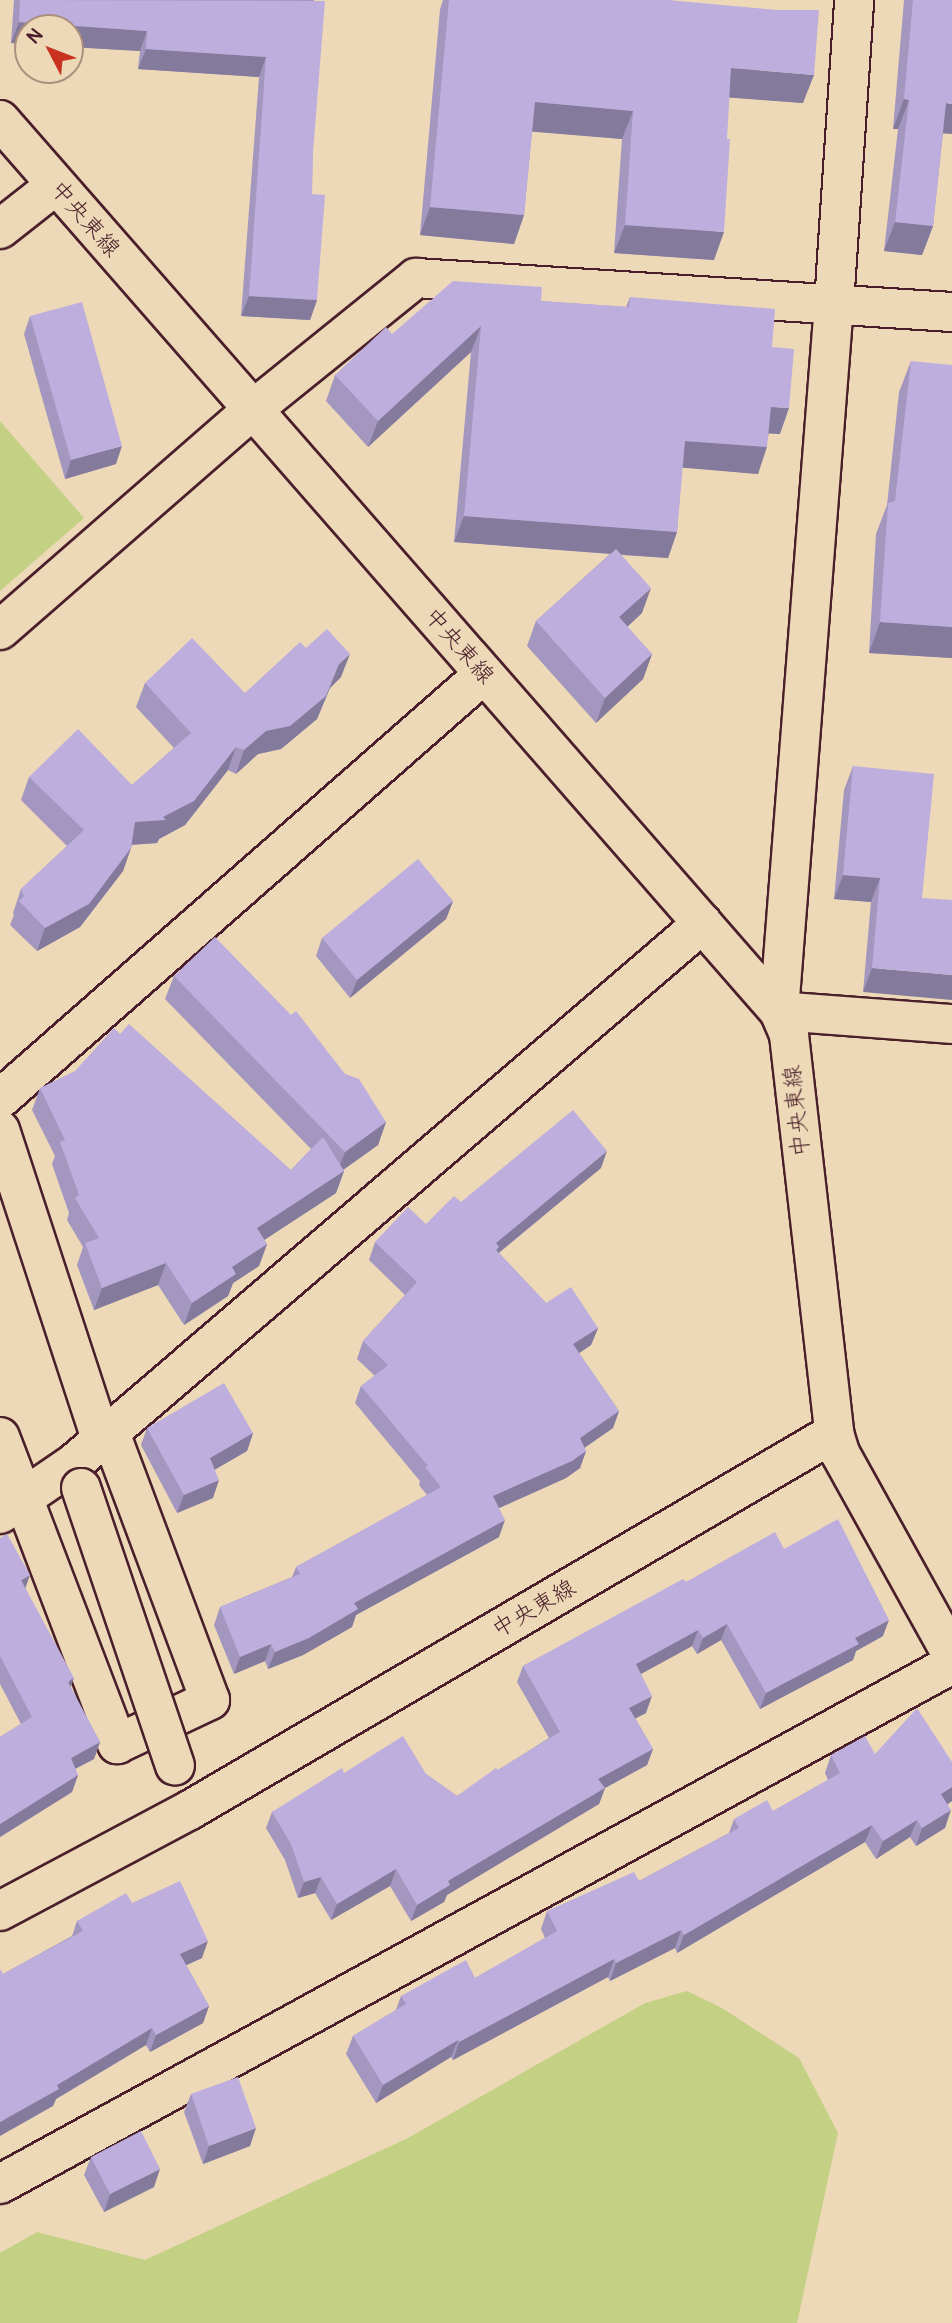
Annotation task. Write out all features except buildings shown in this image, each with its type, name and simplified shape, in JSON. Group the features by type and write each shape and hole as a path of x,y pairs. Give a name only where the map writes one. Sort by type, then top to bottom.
{"street":[{"path":"854,0 834,304 779,1011 952,1024"},
{"name":"中央東線","path":"0,120 251,411 779,1011 789,1035 834,1433 190,1810 0,1911"},
{"path":"0,229 56,184"},
{"path":"0,630 251,411 416,278 952,312"},
{"path":"0,1099 484,674"},
{"path":"12,1507 77,1476 106,1436 703,923"},
{"path":"0,1130 106,1436 210,1700 117,1744 12,1507 0,1437"},
{"path":"834,1433 840,1454 952,1655"},
{"path":"77,1476 190,1810"},
{"path":"0,2184 952,1664"}],"green space":[{"path":"0,421 84,518 0,591"},
{"path":"687,1991 722,2008 799,2058 838,2133 797,2323 0,2323 0,2253 37,2232 145,2260 408,2138 645,2003"}]}
